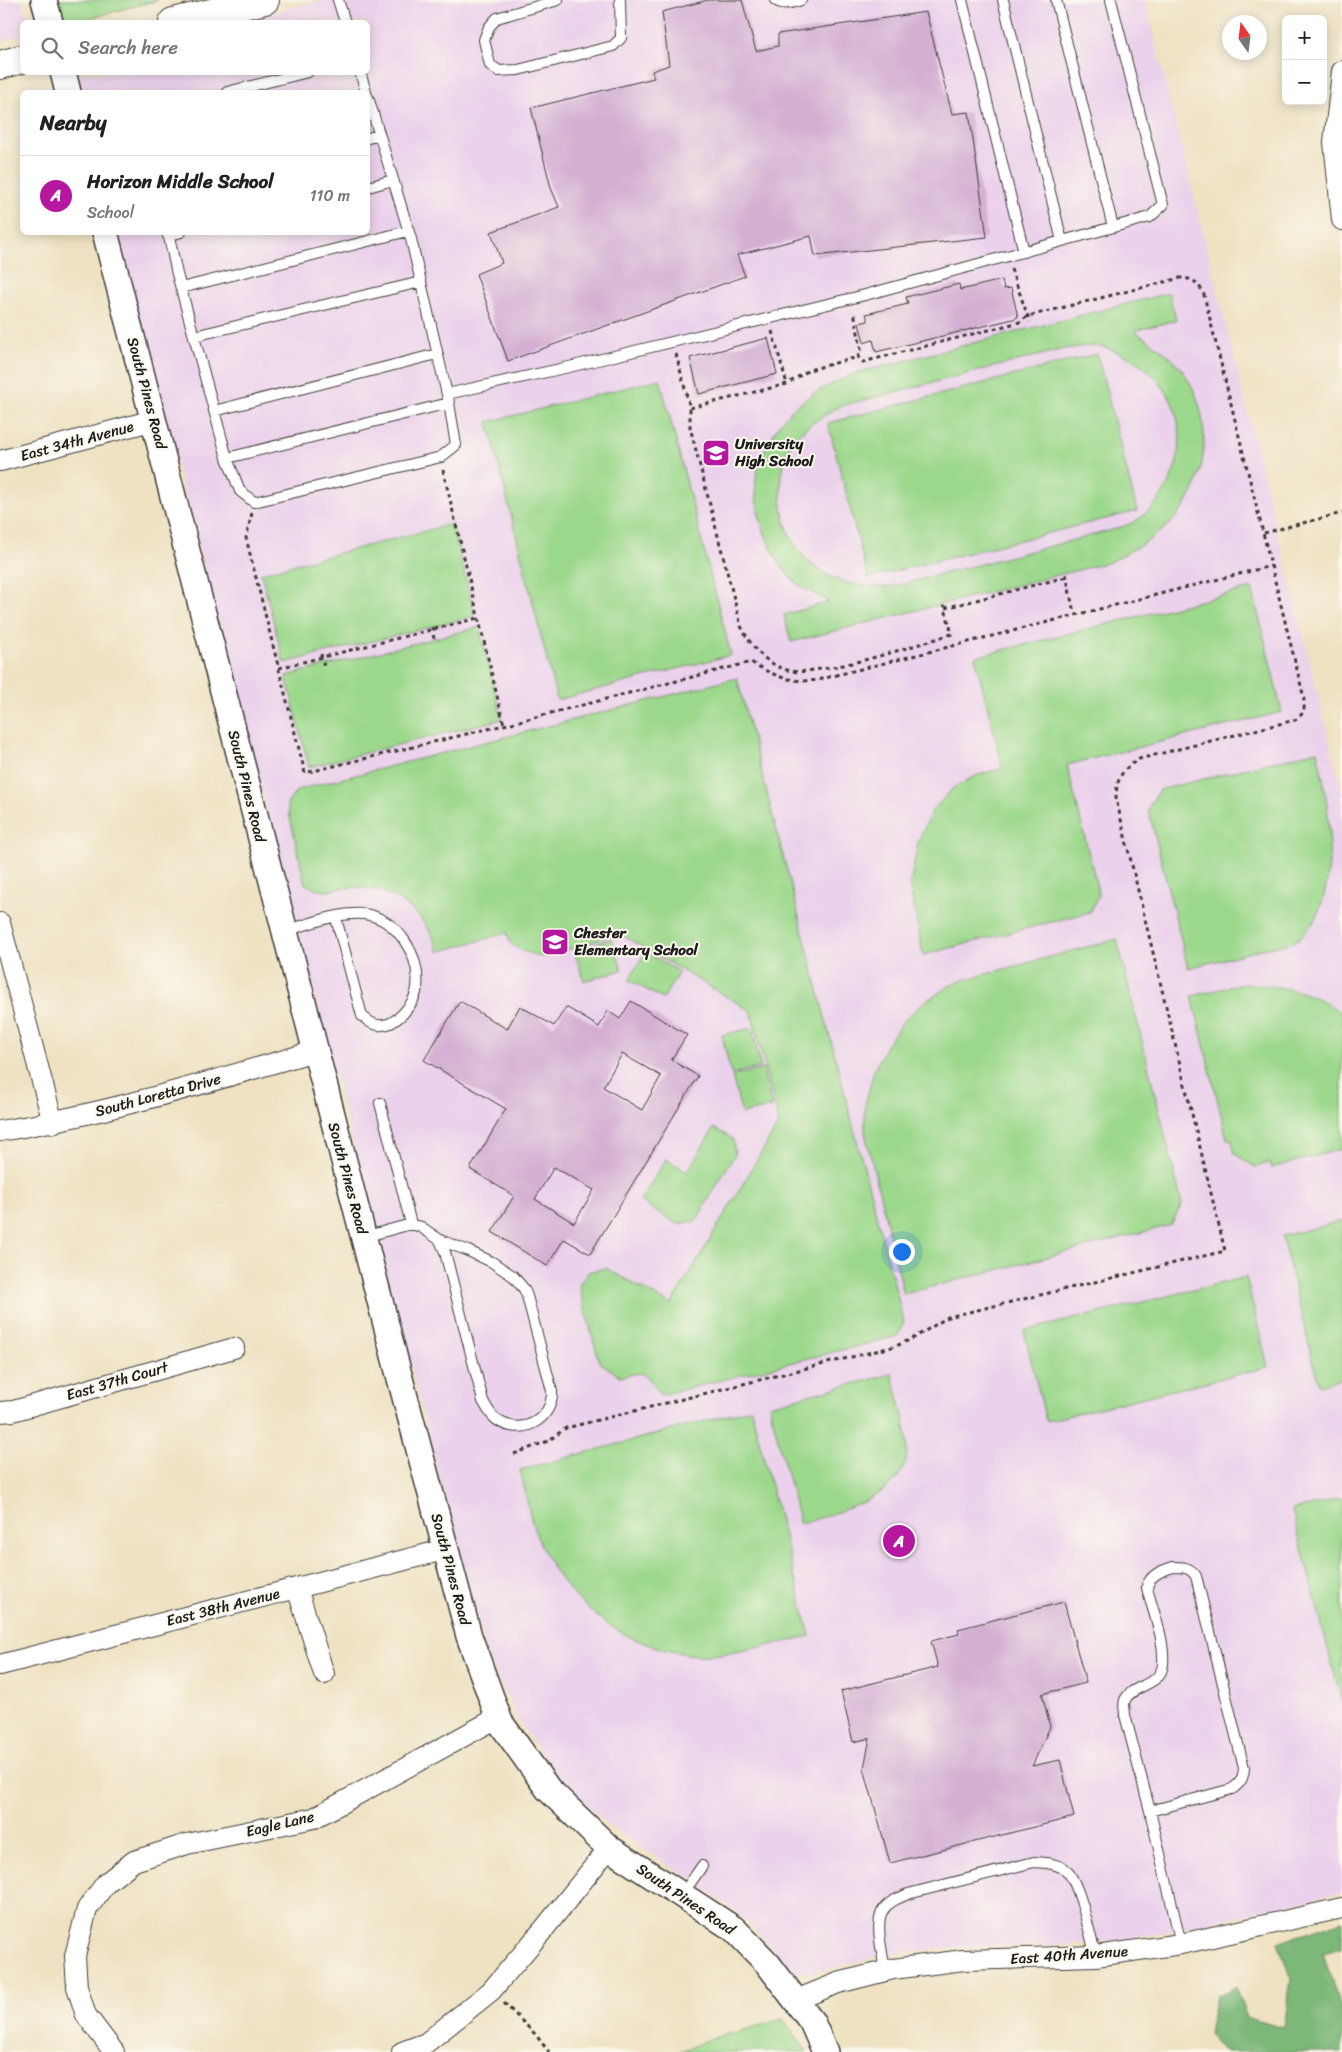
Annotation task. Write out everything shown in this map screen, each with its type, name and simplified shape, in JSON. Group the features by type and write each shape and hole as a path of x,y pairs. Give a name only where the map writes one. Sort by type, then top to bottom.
{"main road":[{"path":"181,20 265,0"},
{"path":"0,65 20,60"}],"street":[{"path":"44,0 49,20"},
{"path":"1342,71 1334,142 1342,220"},
{"path":"64,75 68,90"},
{"name":"South Pines Road","path":"106,235 363,1238 469,1636 500,1722 548,1789 609,1848 734,1929 768,1964 796,2000 812,2022 824,2052"},
{"name":"East 34th Avenue","path":"0,461 154,420"},
{"path":"0,923 53,1123"},
{"name":"South Loretta Drive","path":"0,1131 53,1123 199,1085 315,1051"},
{"name":"East 37th Court","path":"0,1412 13,1411 234,1348"},
{"name":"East 38th Avenue","path":"0,1665 447,1549"},
{"path":"297,1588 324,1674"},
{"name":"Eagle Lane","path":"114,2052 86,2015 77,1988 75,1956 87,1909 106,1883 134,1861 187,1844 314,1818 497,1718 500,1722"},
{"path":"402,2052 426,2042 491,1991 544,1930 609,1848"},
{"name":"East 40th Avenue","path":"796,2000 838,1983 885,1972 964,1960 1096,1956 1182,1944 1342,1908"}],"lane":[{"path":"338,0 344,20"},
{"path":"558,0 497,18 488,27 484,40 490,65 500,71 518,70 613,46 621,38 620,0"},
{"path":"775,0 780,3 791,3 801,0"},
{"path":"962,0 1024,252"},
{"path":"1003,0 1062,241"},
{"path":"1056,0 1113,228"},
{"path":"227,458 448,399 865,295 1150,217 1163,205 1110,0"},
{"path":"235,90 296,75"},
{"path":"361,75 365,90"},
{"path":"168,235 227,458 240,491 254,502 440,457 456,445 448,399 408,231 370,104"},
{"path":"370,138 379,136"},
{"path":"370,186 393,180"},
{"path":"181,288 408,231"},
{"path":"194,336 421,282"},
{"path":"214,411 438,354"},
{"path":"284,931 336,918 363,914 376,917 391,925 410,950 415,964 417,989 408,1008 388,1024 380,1026 371,1023 362,1016 336,918"},
{"path":"380,1103 411,1224"},
{"path":"363,1238 411,1224 421,1227 440,1240 492,1262 513,1276 524,1289 534,1319 552,1391 550,1405 546,1413 535,1424 520,1427 496,1420 483,1401 445,1252 440,1240"},
{"path":"1150,1812 1232,1789 1240,1783 1243,1777 1244,1768 1196,1576 1192,1570 1184,1567 1173,1567 1163,1570 1148,1581 1147,1588 1160,1640 1163,1665 1159,1676 1148,1685 1131,1693 1126,1698 1124,1704 1125,1715 1182,1944"},
{"path":"885,1972 879,1925 882,1911 893,1901 908,1894 1034,1862 1053,1864 1066,1871 1075,1883 1096,1956"},
{"path":"682,1894 702,1866"}],"path":[{"path":"1008,256 1013,280 1030,322"},
{"path":"514,1454 548,1441 566,1428 896,1346 912,1339 948,1317 1225,1251 1116,799 1118,778 1122,771 1139,759 1295,720 1301,716 1304,710 1303,694 1204,295 1195,281 1188,278 1180,278 1028,316 1020,322 863,362 858,357"},
{"path":"769,318 787,384"},
{"path":"856,319 855,325 861,349 858,357"},
{"path":"673,342 690,408 690,426 741,626 748,641 758,653 774,664 791,671 808,671 834,667 952,634 945,606 1066,575 1074,613"},
{"path":"690,408 787,384 809,370 858,357"},
{"path":"440,457 455,532 504,725"},
{"path":"254,502 246,538 305,773 751,662 772,675 786,679 802,682 817,680 1271,566"},
{"path":"1264,533 1342,513"},
{"path":"279,668 321,655 478,618"},
{"path":"432,628 434,639"},
{"path":"321,655 324,667"},
{"path":"491,1991 535,2034 549,2052"}],"shaded area":[{"path":"0,0 22,0 27,20 20,20 20,36 0,42"},
{"path":"324,0 1145,0 1342,792 1342,1892 1197,1926 1123,1940 1046,1946 968,1946 893,1953 810,1973 797,1972 788,1966 750,1924 705,1889 607,1825 558,1776 520,1724 490,1662 476,1619 118,235 370,235 370,90 80,90 77,80 77,75 370,75 370,20 242,20"}],"green space":[{"path":"57,0 158,0 83,20 67,20 60,12"},
{"path":"1169,293 1176,320 1134,331 1176,363 1188,379 1197,398 1202,418 1204,439 1203,459 1198,480 1189,498 1171,523 1146,542 1110,562 791,642 784,615 829,602 799,585 779,562 771,547 764,531 756,497 758,467 781,421 792,410 818,391 856,373","holes":["1089,346 1109,349 1128,357 1145,368 1159,382 1170,398 1177,416 1180,435 1178,455 1172,476 1157,502 1140,518 1109,531 895,586 871,587 850,583 830,576 814,566 800,552 790,534 783,514 782,476 789,448 797,436 812,423 841,406 1064,349"]},
{"path":"1097,354 1137,511 868,578 828,423"},
{"path":"660,379 731,655 557,700 488,422"},
{"path":"452,524 475,616 284,663 261,573"},
{"path":"1252,588 1282,712 1067,765 1099,895 1090,912 923,955 910,886 918,842 932,811 954,787 978,775 1003,768 975,657"},
{"path":"479,627 502,719 309,767 286,676"},
{"path":"737,678 904,1322 898,1336 661,1395 646,1376 637,1374 621,1377 599,1362 579,1285 588,1272 606,1268 671,1305 779,1123 751,1011 620,934 542,957 520,950 511,944 507,933 438,952 434,940 420,918 401,901 390,895 359,887 323,891 305,884 287,804 297,790"},
{"path":"1317,751 1326,801 1329,857 1327,883 1320,907 1310,927 1295,941 1188,968 1148,808 1159,790"},
{"path":"612,939 622,970 584,981 574,950"},
{"path":"1117,939 1182,1204 1171,1225 904,1294 865,1133 865,1105 874,1071 887,1044 903,1021 924,1002 956,982"},
{"path":"645,952 679,972 663,999 629,980"},
{"path":"1250,984 1299,991 1322,1000 1342,1014 1342,1149 1271,1168 1269,1163 1255,1167 1235,1154 1231,1139 1227,1139 1192,996 1237,985"},
{"path":"752,1028 761,1067 731,1074 722,1035"},
{"path":"763,1069 772,1107 742,1114 732,1076"},
{"path":"714,1128 733,1139 735,1154 696,1221 677,1224 640,1201 666,1159 687,1172"},
{"path":"1342,1221 1342,1378 1319,1385 1282,1236"},
{"path":"1246,1277 1268,1367 1046,1421 1024,1331"},
{"path":"892,1374 906,1434 907,1454 903,1469 894,1482 865,1501 800,1524 769,1405"},
{"path":"751,1409 810,1636 721,1654 701,1655 672,1651 647,1644 624,1634 602,1620 582,1603 550,1563 535,1531 520,1470"},
{"path":"1342,1498 1342,1703 1292,1510"},
{"path":"1342,1921 1342,1948 1323,1953 1342,2013 1342,2052 1224,2052 1208,2033 1216,1996 1236,1987 1247,2018 1284,2028 1291,1979 1278,1943"},
{"path":"783,2019 807,2052 679,2052 708,2040"}],"building":[{"path":"708,0 742,0 756,51 778,46 778,34 926,12 952,114 969,112 987,237 815,256 811,236 737,255 745,276 508,361 476,274 502,263 491,232 559,207 551,188 531,108 654,78 652,71 669,65 662,12"},
{"path":"1002,280 1004,289 1011,288 1018,317 876,352 873,340 864,343 859,323 868,321 866,314 908,304 906,297 959,284 960,290"},
{"path":"768,338 777,374 699,394 690,358"},
{"path":"460,1001 507,1029 520,1006 554,1026 566,1007 599,1027 608,1011 620,1019 631,1001 687,1035 671,1060 698,1076 590,1254 564,1239 547,1266 492,1232 514,1196 470,1169 506,1109 424,1060","holes":["622,1054 661,1076 642,1110 603,1087","554,1167 594,1190 574,1223 535,1199"]},
{"path":"1064,1602 1086,1683 1042,1694 1050,1727 1032,1766 1060,1760 1074,1817 890,1863 864,1768 870,1738 853,1742 841,1691 938,1667 931,1641 959,1634 958,1629"}],"place":[{"name":"University High School","path":"716,453"},
{"name":"Chester Elementary School","path":"555,942"},
{"name":"Horizon Middle School","path":"899,1541"}]}
